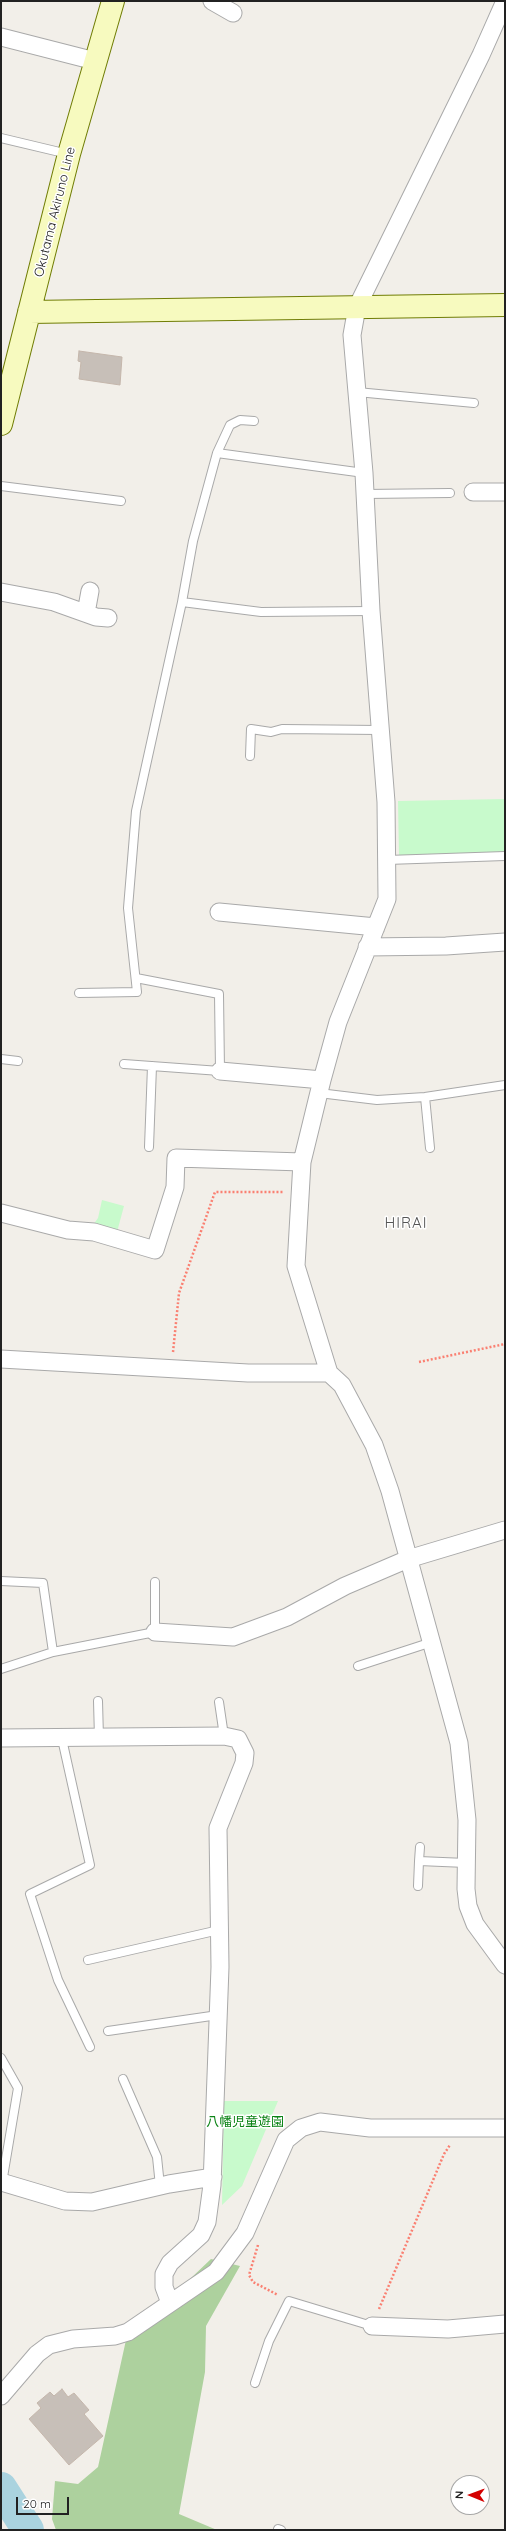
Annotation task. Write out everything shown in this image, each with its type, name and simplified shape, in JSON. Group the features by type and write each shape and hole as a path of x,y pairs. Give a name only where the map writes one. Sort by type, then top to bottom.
{"street":[{"name":"Okutama Akiruno Line","path":"1,424 9,353 29,312 69,154 112,1"},
{"path":"212,1 233,13"},
{"path":"505,1 481,55 357,308 352,334 364,473 371,611 379,730 386,802 387,899 338,1022 302,1162 296,1266 329,1373 342,1385 374,1445 390,1491 459,1743 467,1820 466,1889 468,1906 475,1924 505,1965"},
{"path":"1,36 95,61"},
{"path":"29,312 505,305"},
{"path":"473,492 505,492"},
{"path":"86,613 90,591"},
{"path":"1,592 54,602 86,613 108,618"},
{"path":"219,912 376,927"},
{"path":"367,947 446,946 505,942"},
{"path":"220,1071 321,1087"},
{"path":"1,1213 68,1230 94,1232 155,1250 175,1187 176,1158 302,1162"},
{"path":"1,1359 248,1373 329,1373"},
{"path":"155,1632 233,1637 287,1617 345,1586 408,1559 505,1530"},
{"path":"1,1738 62,1739 224,1736 238,1739 245,1753 244,1763 218,1828 218,2015 213,2177 206,2222 201,2235 170,2263 164,2274 164,2287 170,2303"},
{"path":"1,2395 37,2354 49,2345 68,2340 115,2336 128,2332 216,2272 246,2234 286,2140 300,2128 320,2122 370,2128 462,2129 505,2127"},
{"path":"1,2182 65,2201 92,2202 160,2186 213,2177"},
{"path":"372,2326 448,2329 505,2324"}],"lane":[{"path":"1,138 69,154"},
{"path":"356,392 474,403"},
{"path":"79,993 137,992 128,908 136,811 182,602 193,542 217,453 230,425 240,420 254,421"},
{"path":"217,453 364,473"},
{"path":"1,486 121,501"},
{"path":"365,494 450,493"},
{"path":"182,602 261,612 371,611"},
{"path":"250,756 251,729 271,732 282,729 379,730"},
{"path":"387,860 505,856"},
{"path":"124,1064 220,1071 219,994 136,978"},
{"path":"1,1059 18,1061"},
{"path":"149,1147 152,1066"},
{"path":"321,1087 377,1100 425,1097 505,1085"},
{"path":"425,1097 430,1148"},
{"path":"1,1581 44,1582 53,1652"},
{"path":"1,1669 53,1652 155,1632 155,1582"},
{"path":"358,1666 432,1642"},
{"path":"98,1701 99,1738"},
{"path":"219,1702 224,1736"},
{"path":"62,1739 90,1865 30,1894 58,1980 90,2047"},
{"path":"418,1886 420,1847"},
{"path":"420,1861 466,1863"},
{"path":"88,1960 219,1930"},
{"path":"108,2031 218,2015"},
{"path":"1,2058 18,2088 1,2182"},
{"path":"122,2079 157,2157 160,2186"},
{"path":"255,2383 269,2341 289,2301 372,2326"}],"path":[{"path":"171,1369 179,1293 215,1192 300,1192"},
{"path":"418,1362 505,1344"},
{"path":"372,2326 444,2154 462,2129"},
{"path":"260,2239 249,2275 253,2282 289,2301"}],"green space":[{"path":"505,799 505,853 399,856 398,801"},
{"path":"102,1200 124,1206 117,1232 93,1225 98,1218"},
{"name":"八幡児童遊園","path":"224,2101 278,2101 242,2186 222,2205"},
{"path":"211,2259 240,2266 206,2326 205,2372 179,2514 217,2530 56,2530 52,2519 55,2481 78,2484 98,2467 126,2340"}],"building":[{"path":"79,351 122,357 120,385 79,379 81,362 78,361"},
{"path":"62,2389 68,2397 74,2393 89,2410 84,2414 103,2436 69,2465 29,2419 41,2408 37,2403 50,2392 54,2396"}],"waterway":[{"path":"1,2488 28,2530"}],"district":[{"name":"HIRAI","path":"406,1223"}]}
